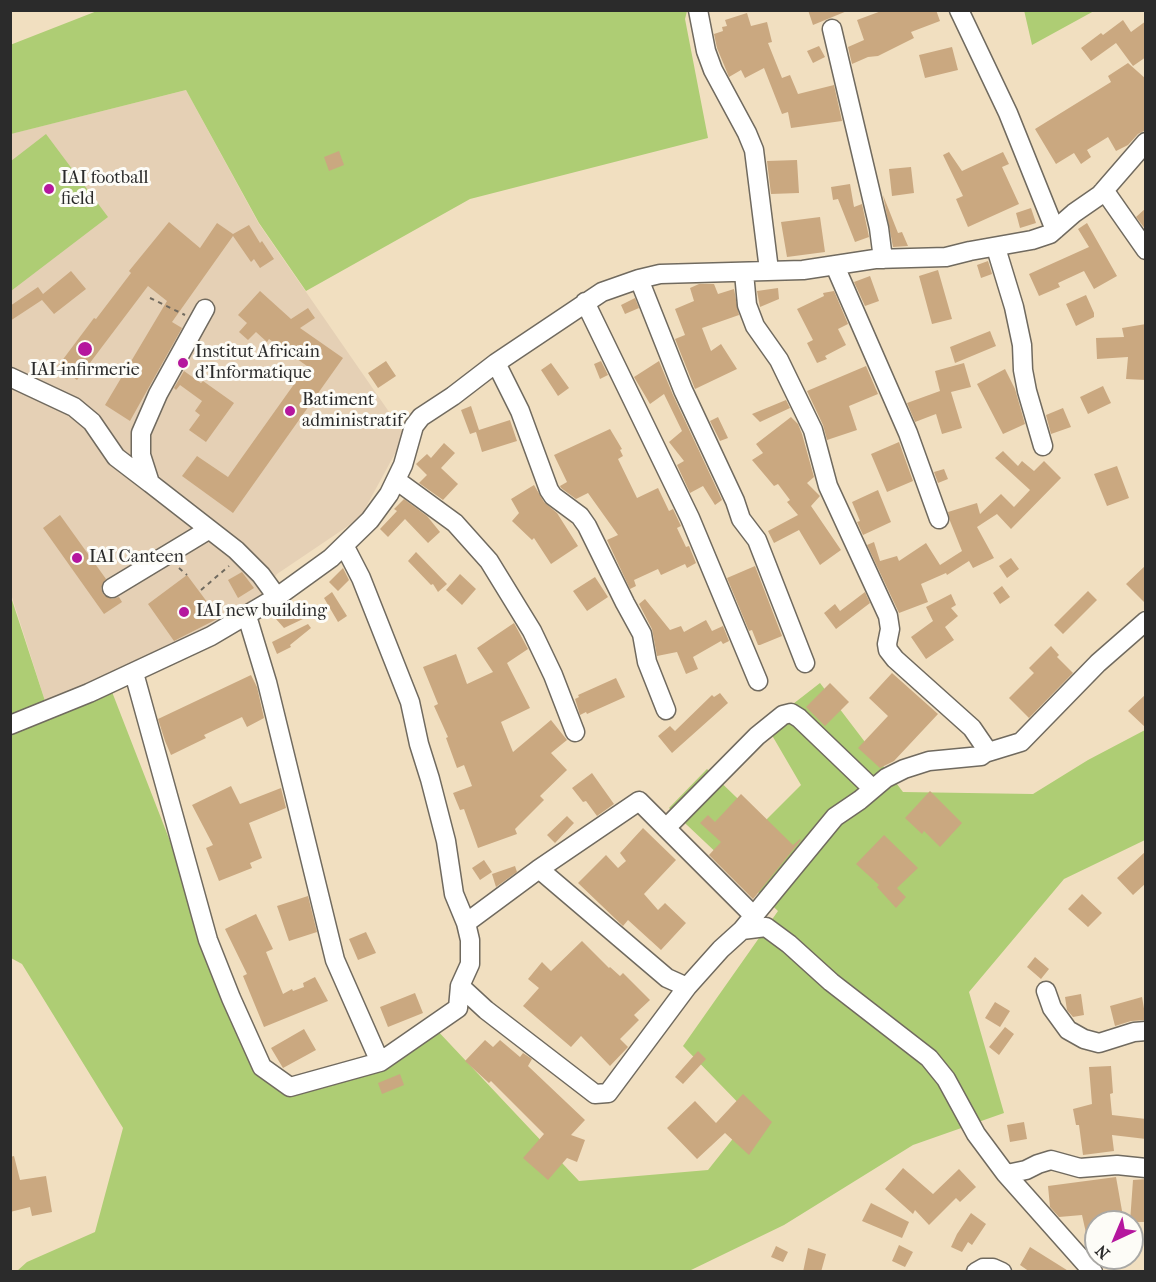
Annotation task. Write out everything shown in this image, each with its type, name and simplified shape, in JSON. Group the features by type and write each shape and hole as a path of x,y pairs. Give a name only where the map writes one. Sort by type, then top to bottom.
{"street":[{"path":"698,10 706,51 713,70 754,150 770,270"},
{"path":"959,10 1008,113 1055,231"},
{"path":"832,29 852,105 857,137 879,228 883,259"},
{"path":"10,725 134,673 247,616 277,597 345,547 370,520 396,480 403,465 414,426 421,417 496,363 602,292 660,274 803,270 864,260 946,257 1038,239 1055,231 1104,190 1146,142"},
{"path":"1104,190 1146,250"},
{"path":"996,248 1016,316 1027,390 1043,446"},
{"path":"835,266 908,433 939,519"},
{"path":"744,273 747,305 755,326 779,360 813,430 828,486 888,616 890,629 888,650 895,659 956,711 972,728 985,747 985,753"},
{"path":"639,279 683,390 735,501 741,519 758,540 805,663"},
{"path":"585,302 690,518 758,681"},
{"path":"150,483 141,455 141,433 158,394 202,315"},
{"path":"496,363 520,411 549,490 553,496 580,516 587,526 642,634 647,662 666,710"},
{"path":"10,377 74,407 92,422 104,447 241,555 261,575 277,597"},
{"path":"396,480 455,523 489,561 532,631 553,675 575,732"},
{"path":"112,588 208,530"},
{"path":"134,673 208,940 262,1067 290,1087 380,1062 458,1008 460,986 470,964 470,940 466,923 454,894 446,841 430,779 418,744 410,702 361,578 345,547"},
{"path":"247,616 267,682 335,960 380,1062"},
{"path":"460,986 486,1010 596,1094 608,1093 687,987 748,923 835,817 886,778 904,769 929,760 981,756 1021,742 1098,663 1146,621"},
{"path":"666,828 757,736 783,715 791,713 873,789"},
{"path":"466,923 539,869 639,801 666,828 748,923 774,931 831,982 928,1058 946,1079 976,1134 1007,1174 1093,1272"},
{"path":"539,869 667,978 687,987"},
{"path":"1046,991 1052,1008 1068,1030 1084,1040 1099,1043 1134,1032 1146,1031"},
{"path":"1007,1174 1026,1170 1051,1160 1080,1168 1117,1166 1146,1168"},
{"path":"976,1272 982,1268 993,1268 1002,1272"}],"path":[{"path":"150,298 202,315"},
{"path":"201,590 241,555"}],"shaded area":[{"name":"Institut Africain d'Informatique","path":"186,90 259,224 405,435 360,518 277,574 256,607 107,679 45,701 11,594 10,134"}],"green space":[{"path":"1024,10 1094,10 1094,11 1032,45"},
{"path":"97,11 687,11 685,19 708,138 470,199 306,291 259,223 186,90 11,134 10,45"},
{"name":"IAI football field","path":"46,134 108,217 11,291 11,161"},
{"path":"10,594 45,701 107,679 241,1024 290,1087 293,1095 434,1027 579,1181 708,1170 751,1116 683,1046 778,911 669,808 707,769 763,823 801,785 766,725 820,683 903,792 1033,794 1088,760 1145,730 1145,840 1064,879 969,992 1004,1113 913,1145 784,1225 689,1271 17,1271 27,1262 95,1232 123,1128 22,964 11,958"}],"building":[{"path":"808,10 847,10 847,11 813,25"},
{"path":"884,10 936,10 940,21 911,32 914,38 878,56 868,57 852,64 848,47 864,40 857,20"},
{"path":"747,13 751,26 767,22 772,42 768,43 782,78 790,75 798,94 834,85 842,121 791,128 788,112 782,114 764,68 745,78 741,70 729,77 714,34 723,31 722,27 727,26 725,20"},
{"path":"1123,20 1131,32 1146,21 1146,57 1133,66 1116,43 1091,61 1081,48"},
{"path":"819,46 825,57 813,63 807,51"},
{"path":"952,47 958,70 925,78 919,55"},
{"path":"1128,63 1146,79 1146,130 1138,134 1128,145 1116,151 1108,137 1087,150 1091,157 1081,164 1074,153 1056,164 1035,129 1111,82 1108,76"},
{"path":"339,151 344,165 329,171 324,157"},
{"path":"949,152 962,171 1003,152 1009,164 1002,167 1019,204 968,227 956,199 963,196 943,155"},
{"path":"797,160 799,193 771,194 767,161"},
{"path":"911,167 914,193 892,196 889,169"},
{"path":"850,184 854,207 862,204 869,237 855,242 838,199 833,200 831,187"},
{"path":"883,195 898,233 902,232 908,246 893,247"},
{"path":"1031,208 1036,223 1020,228 1016,213"},
{"path":"1146,208 1146,230 1136,217"},
{"path":"820,217 825,252 787,257 781,222"},
{"path":"169,222 200,248 217,223 233,234 249,225 260,243 262,241 274,259 260,268 254,259 251,262 233,236 172,322 182,328 130,421 105,405 167,301 148,286 77,380 58,366"},
{"path":"1087,223 1117,276 1094,289 1084,271 1058,283 1060,287 1039,296 1029,274 1089,247 1078,229"},
{"path":"988,261 992,274 981,278 977,265"},
{"path":"938,270 952,319 932,324 919,276"},
{"path":"71,271 86,289 54,314 42,300 10,321 10,306 38,287 43,294"},
{"path":"870,276 879,301 865,306 854,282"},
{"path":"699,284 714,284 718,294 734,289 739,315 702,328 711,351 721,344 737,369 695,389 675,339 685,335 675,309 694,301 690,288"},
{"path":"778,288 779,299 760,307 757,291"},
{"name":"Batiment administratif","path":"260,291 291,319 308,308 315,318 300,328 343,358 233,513 182,476 197,456 228,477 307,366 269,339 267,342 256,332 248,340 239,332 247,323 238,315"},
{"path":"834,291 848,324 838,329 846,345 825,356 827,359 817,363 807,343 813,340 797,309 824,296 823,293"},
{"path":"1086,295 1094,317 1076,326 1066,304"},
{"path":"635,298 639,308 625,314 621,305"},
{"path":"1146,324 1146,380 1126,379 1128,357 1097,359 1096,338 1124,337 1122,328"},
{"path":"990,331 996,346 955,363 950,347"},
{"path":"386,361 396,376 378,388 368,373"},
{"path":"601,361 608,375 600,379 594,364"},
{"path":"659,361 722,500 715,505 703,486 690,493 677,465 684,461 669,442 682,431 664,394 650,404 634,377"},
{"path":"551,363 569,388 558,396 541,370"},
{"path":"964,363 971,387 951,392 962,428 942,434 936,414 915,422 907,403 940,391 935,371"},
{"path":"866,366 878,394 849,406 857,430 827,440 823,425 807,391"},
{"path":"1005,369 1015,389 1025,424 1003,434 977,384"},
{"path":"184,371 201,383 203,381 234,403 206,442 189,430 200,415 195,411 202,401 180,385 176,390 174,388"},
{"path":"1103,386 1111,403 1088,414 1080,397"},
{"path":"786,400 790,408 760,422 752,414"},
{"path":"471,406 479,430 510,420 517,441 482,452 476,432 470,434 461,410"},
{"path":"1063,408 1071,427 1051,434 1046,415"},
{"path":"718,417 728,438 720,441 710,421"},
{"path":"791,417 798,424 802,434 814,477 807,483 820,496 811,506 841,550 820,565 799,530 774,543 768,531 798,515 787,502 790,500 778,484 774,486 752,460 763,453 756,444"},
{"path":"610,429 622,449 620,450 623,456 618,459 637,498 658,488 669,511 673,509 681,526 677,528 686,547 689,546 696,563 687,568 685,564 661,575 658,569 634,580 636,586 630,589 607,540 618,535 588,493 576,499 561,488 560,486 567,482 554,455"},
{"path":"899,442 913,481 887,492 871,454"},
{"path":"444,443 455,453 441,468 458,484 443,500 419,483 427,475 416,464 427,454 431,458"},
{"path":"1003,451 1018,466 1022,461 1034,471 1044,461 1061,478 1011,529 997,514 977,527 994,558 973,568 969,561 947,575 946,573 921,584 928,602 899,613 867,545 874,542 880,561 897,556 899,561 926,543 940,565 962,551 948,512 977,503 980,514 1001,494 1014,507 1030,490 995,458"},
{"path":"1117,466 1129,498 1107,506 1094,474"},
{"path":"944,469 948,479 938,483 934,472"},
{"path":"534,485 544,502 557,513 578,546 551,564 534,538 532,540 512,521 519,513 511,499"},
{"path":"878,490 891,522 863,535 852,502"},
{"path":"404,499 427,516 440,532 428,543 405,519 388,537 380,529 397,511 394,509"},
{"name":"IAI Canteen","path":"60,515 106,579 101,588 103,594 112,599 119,597 122,602 104,614 43,528"},
{"path":"416,552 447,584 438,592 433,584 431,585 408,561"},
{"path":"1011,558 1019,569 1007,578 999,566"},
{"path":"1146,565 1146,604 1126,584"},
{"path":"755,566 782,636 760,645 752,630 749,631 727,578"},
{"path":"343,568 349,580 338,591 329,582"},
{"path":"242,572 254,588 238,598 228,580"},
{"path":"460,574 476,589 462,605 446,590"},
{"name":"IAI new building","path":"187,575 219,618 174,641 148,604"},
{"path":"595,577 608,597 587,611 573,591"},
{"path":"1002,586 1010,597 1000,604 993,593"},
{"path":"1088,591 1097,600 1063,634 1054,625"},
{"path":"332,592 347,616 338,622 324,598"},
{"path":"865,592 870,603 836,629 824,613 835,604 840,611"},
{"path":"951,594 956,605 951,608 958,616 945,627 954,640 926,659 911,637 933,621 926,607"},
{"path":"645,599 670,630 681,626 684,632 706,620 712,631 723,626 729,641 723,644 721,641 693,657 698,669 686,674 677,652 657,656 652,629 639,604"},
{"path":"298,604 305,618 284,628 276,619 285,610"},
{"path":"514,623 528,649 507,663 530,708 501,722 513,752 551,720 567,740 551,753 567,770 540,796 544,800 515,829 517,834 478,848 464,809 460,810 453,793 472,786 464,765 457,768 446,738 448,737 434,706 438,704 423,667 456,654 467,684 493,672 477,648"},
{"path":"308,624 311,628 290,645 291,647 277,654 272,642"},
{"path":"1051,646 1059,655 1057,657 1073,673 1029,718 1009,698 1034,673 1029,668"},
{"path":"892,673 938,714 894,761 880,768 858,748 888,716 869,698"},
{"path":"251,675 257,687 264,718 247,727 242,717 204,735 206,738 171,755 158,719"},
{"path":"616,678 625,697 580,715 575,699 579,697 578,695"},
{"path":"830,683 849,702 825,726 806,707"},
{"path":"720,693 728,703 672,753 658,736 670,726 675,731 712,695 714,697"},
{"path":"1146,694 1146,728 1128,711"},
{"path":"592,773 614,804 597,816 572,788"},
{"path":"231,786 240,804 281,788 286,808 249,823 262,858 250,863 252,868 219,881 206,848 213,845 192,805"},
{"path":"930,791 962,823 940,847 924,831 922,834 905,818"},
{"path":"741,794 793,845 801,840 753,899 709,855 721,842 700,823 708,815 715,822"},
{"path":"567,816 574,823 555,843 547,835"},
{"path":"643,828 676,860 644,894 658,910 665,903 686,923 661,950 628,920 623,926 578,883 606,855 618,868 626,861 620,853"},
{"path":"884,835 918,868 897,888 906,897 896,908 877,887 879,885 856,864"},
{"path":"1146,851 1146,883 1133,895 1117,878"},
{"path":"484,860 492,872 480,880 472,868"},
{"path":"515,866 517,872 496,887 492,874"},
{"path":"1082,894 1102,913 1088,927 1068,909"},
{"path":"308,896 317,932 289,941 277,906"},
{"path":"256,914 273,949 266,952 283,994 292,989 293,991 304,987 303,983 315,977 328,1001 264,1027 243,976 247,974 225,929"},
{"path":"366,932 376,953 358,960 349,939"},
{"path":"582,941 609,968 620,976 623,973 650,1000 634,1015 639,1020 620,1039 628,1047 610,1066 581,1036 571,1047 523,1006 539,988 528,979 542,962 551,971"},
{"path":"1035,957 1049,969 1041,979 1027,967"},
{"path":"415,993 423,1013 388,1027 380,1007"},
{"path":"1081,994 1084,1015 1073,1017 1067,1010 1065,997"},
{"path":"1142,997 1146,1020 1131,1021 1115,1026 1110,1006"},
{"path":"995,1002 1010,1011 1000,1027 985,1018"},
{"path":"1005,1027 1014,1034 999,1055 989,1047"},
{"path":"304,1029 316,1050 283,1068 271,1048"},
{"path":"485,1040 493,1047 500,1040 520,1057 523,1053 532,1059 528,1066 585,1120 571,1135 585,1140 577,1162 567,1158 548,1180 523,1158 544,1134 491,1081 489,1083 465,1061"},
{"path":"698,1051 706,1059 683,1084 675,1077"},
{"path":"1111,1066 1112,1115 1146,1119 1146,1139 1112,1135 1114,1151 1083,1155 1079,1125 1076,1125 1073,1109 1092,1104 1089,1067"},
{"path":"400,1074 404,1085 382,1094 378,1083"},
{"path":"743,1094 772,1122 749,1155 725,1133 697,1159 667,1128 695,1101 716,1123"},
{"path":"1024,1122 1027,1139 1010,1142 1007,1125"},
{"path":"14,1156 20,1180 46,1176 52,1212 32,1216 30,1207 10,1212 10,1157"},
{"path":"903,1168 933,1194 959,1169 976,1187 960,1202 956,1198 929,1225 915,1210 913,1214 885,1189"},
{"path":"1116,1177 1122,1210 1084,1210 1084,1224 1082,1215 1059,1217 1050,1207 1048,1186"},
{"path":"1146,1179 1146,1222 1144,1222 1144,1210 1131,1210 1133,1180"},
{"path":"871,1203 909,1222 902,1238 862,1221"},
{"path":"971,1213 986,1224 972,1245 968,1242 962,1252 951,1247"},
{"path":"899,1245 913,1252 905,1267 892,1261"},
{"path":"776,1246 788,1252 783,1262 771,1257"},
{"path":"1030,1247 1070,1272 1030,1272 1020,1265"},
{"path":"808,1248 826,1254 821,1272 803,1272"}],"place":[{"name":"IAI football field","path":"49,189"},
{"name":"IAI-infirmerie","path":"85,349"},
{"name":"Institut Africain d'Informatique","path":"183,363"},
{"name":"Batiment administratif","path":"290,411"},
{"name":"IAI Canteen","path":"77,558"},
{"name":"IAI new building","path":"184,612"}]}
